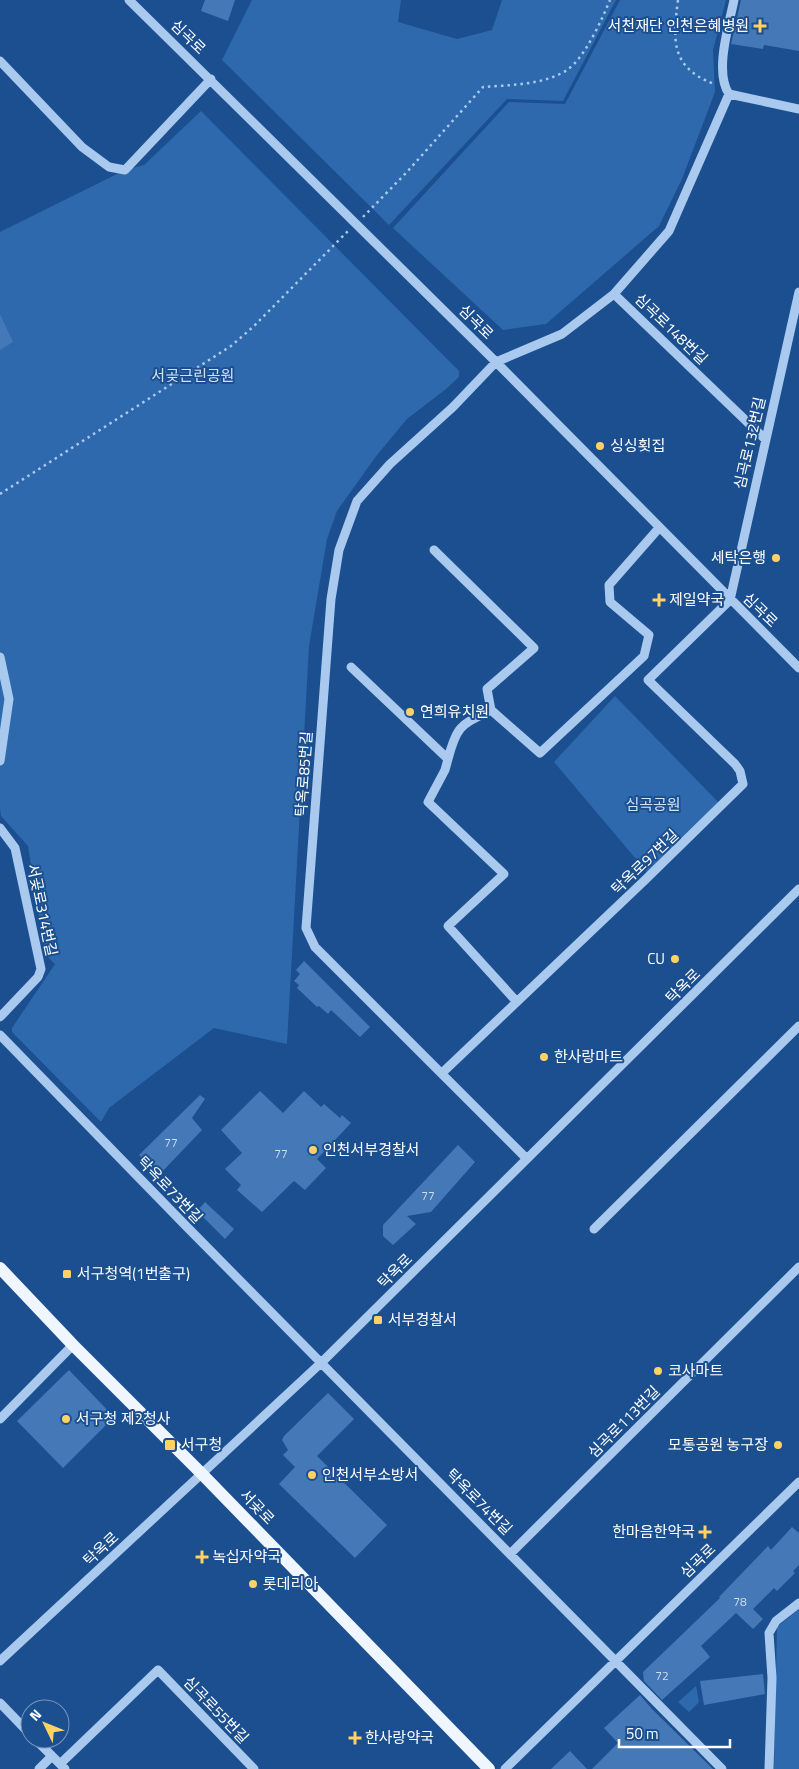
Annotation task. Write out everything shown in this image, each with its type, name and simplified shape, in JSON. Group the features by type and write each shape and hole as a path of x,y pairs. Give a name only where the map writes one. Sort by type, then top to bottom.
{"main road":[{"name":"서곶로","path":"0,1268 73,1346 202,1474 490,1769"}],"street":[{"name":"심곡로","path":"130,0 496,362 799,668"},
{"path":"614,294 669,231 726,91 723,48 734,0"},
{"path":"0,61 82,147 109,167 125,170 211,79"},
{"path":"726,91 799,109"},
{"name":"심곡로132번길","path":"730,600 799,292"},
{"name":"심곡로148번길","path":"496,362 562,334 614,294 765,439"},
{"name":"탁옥로85번길","path":"496,362 453,407 390,464 357,501 339,550 331,599 306,928 316,947 527,1159"},
{"path":"434,550 534,648 487,689 491,710 540,753 644,656 648,635 610,602 609,585 659,528"},
{"name":"탁옥로97번길","path":"442,1074 652,874 743,784 740,771 735,764 648,680 730,600"},
{"path":"0,657 9,699 0,761"},
{"path":"350,667 448,759"},
{"path":"491,710 462,725 453,739 445,770 428,802 504,874 448,926 517,1002"},
{"name":"서곶로314번길","path":"0,828 16,848 41,969 38,977 0,1017"},
{"name":"탁옥로","path":"0,1661 322,1362 799,890"},
{"path":"594,1228 799,1026"},
{"name":"탁옥로73번길","path":"0,1035 322,1362"},
{"name":"심곡로113번길","path":"510,1554 799,1267"},
{"path":"0,1419 73,1346"},
{"name":"탁옥로74번길","path":"322,1362 615,1661"},
{"name":"심곡로","path":"505,1769 799,1482"},
{"path":"769,1769 772,1678 769,1633 776,1622 799,1603"},
{"path":"615,1661 722,1769"},
{"name":"심곡로55번길","path":"62,1766 158,1670 254,1769"},
{"path":"0,1703 20,1724"},
{"path":"45,1749 62,1766"},
{"path":"39,1769 52,1756"}],"path":[{"path":"406,173 483,87 516,85 551,77 568,69 580,57 610,0"},
{"path":"678,0 674,35 677,56 696,77 726,91"},
{"path":"0,494 231,346 296,284"}],"green space":[{"path":"252,0 401,0 398,22 457,39 492,30 502,0 616,0 563,101 507,99 389,225 222,60"},
{"path":"620,0 726,0 713,50 715,92 682,179 659,226 546,324 503,330 393,228 509,102 565,104"},
{"name":"서곶근린공원","path":"201,111 459,371 459,377 407,419 377,455 337,511 327,539 309,646 287,1044 214,1028 109,1108 101,1122 12,1032 12,1028 55,964 45,954 28,846 1,816 0,808 0,232 125,170 144,165"},
{"name":"심곡공원","path":"615,696 723,807 652,878 554,762"},
{"path":"799,1609 799,1769 774,1769 777,1627"},
{"path":"696,1686 699,1702 689,1712 678,1702"}],"building":[{"path":"205,0 235,0 228,21 201,11"},
{"path":"741,0 799,0 799,51 764,45 763,49 731,44"},
{"path":"0,314 13,342 0,350"},
{"path":"304,961 370,1027 360,1037 331,1010 328,1014 319,1006 317,1007 297,988 299,985 294,981 300,974 296,970"},
{"path":"260,1091 283,1113 304,1091 321,1107 324,1104 340,1118 342,1115 351,1123 317,1159 326,1168 305,1190 294,1181 262,1212 237,1190 241,1185 225,1169 242,1153 221,1130"},
{"path":"200,1095 205,1099 192,1118 202,1130 159,1175 139,1155"},
{"path":"458,1145 475,1162 431,1212 407,1216 416,1224 393,1245 383,1236 383,1225"},
{"path":"205,1202 234,1229 225,1239 197,1211"},
{"name":"서구청 제2청사","path":"69,1370 114,1417 63,1468 17,1421"},
{"name":"인천서부소방서","path":"328,1393 354,1419 317,1456 387,1525 355,1558 279,1484 295,1467 283,1455 288,1450 282,1440 284,1436"},
{"path":"792,1527 799,1533 799,1565 793,1571 795,1573 777,1591 774,1588 753,1609 763,1619 753,1629 736,1613 701,1646 710,1657 662,1700 644,1681 643,1672 720,1598 768,1546 771,1550"},
{"path":"763,1674 765,1694 704,1705 700,1681"},
{"path":"640,1695 713,1769 592,1769 618,1743 604,1728"},
{"path":"570,1751 587,1769 551,1769"}],"place":[{"name":"서천재단 인천은혜병원","path":"760,26"},
{"name":"싱싱횟집","path":"600,446"},
{"name":"세탁은행","path":"776,558"},
{"name":"제일약국","path":"659,600"},
{"name":"연희유치원","path":"410,712"},
{"name":"CU","path":"675,959"},
{"name":"한사랑마트","path":"544,1057"},
{"name":"인천서부경찰서","path":"313,1150"},
{"name":"서구청역(1번출구)","path":"67,1274"},
{"name":"서부경찰서","path":"378,1320"},
{"name":"코사마트","path":"658,1371"},
{"name":"서구청 제2청사","path":"66,1419"},
{"name":"서구청","path":"170,1445"},
{"name":"모통공원 농구장","path":"778,1445"},
{"name":"인천서부소방서","path":"312,1475"},
{"name":"한마음한약국","path":"705,1532"},
{"name":"녹십자약국","path":"202,1557"},
{"name":"롯데리아","path":"253,1584"},
{"name":"한사랑약국","path":"355,1738"}]}
